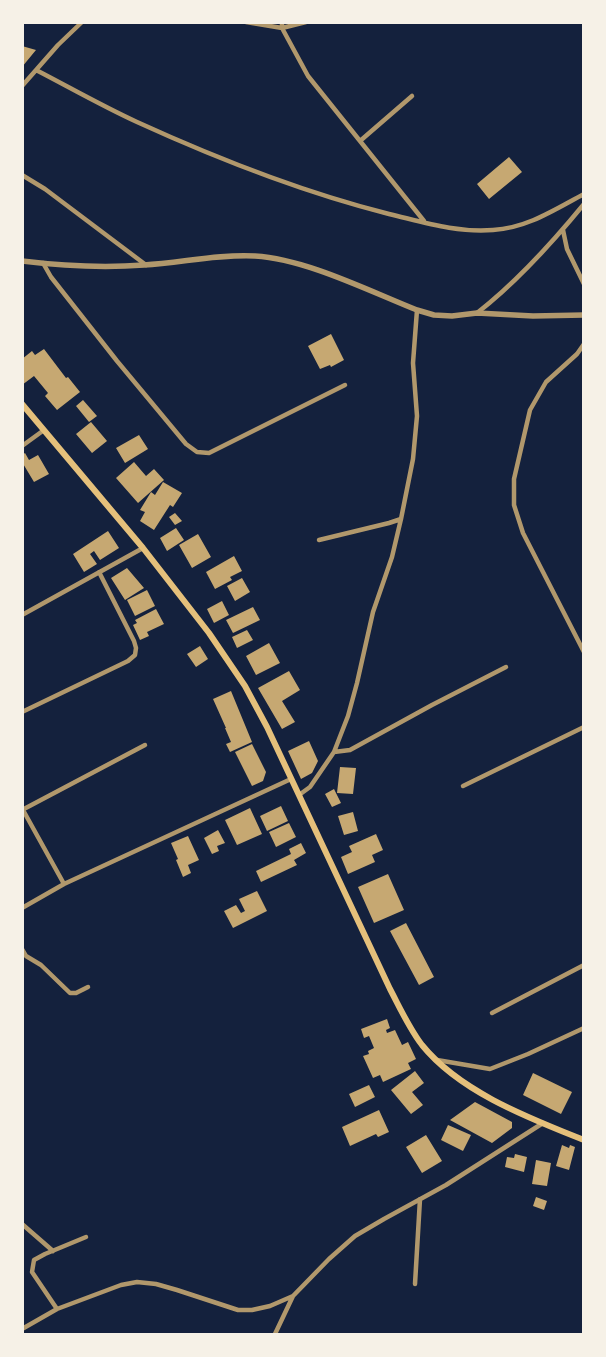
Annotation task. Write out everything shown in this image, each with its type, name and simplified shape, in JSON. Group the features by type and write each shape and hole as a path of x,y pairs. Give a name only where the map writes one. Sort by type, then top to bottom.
{"main road":[{"path":"22,404 143,548 209,633 245,686 299,795 390,989 411,1028 435,1060 473,1088 543,1124 584,1140"}],"street":[{"path":"22,86 58,45 82,22"},
{"path":"246,22 282,25 306,22"},
{"path":"282,25 308,76 425,222"},
{"path":"36,70 136,121 232,163 320,195 425,222 466,231 518,227 550,214 584,194"},
{"path":"360,141 412,96"},
{"path":"22,174 45,189 146,266"},
{"path":"477,313 497,298 563,229 584,204"},
{"path":"563,229 567,249 584,284"},
{"path":"22,261 92,267 146,266 222,256 256,256 289,261 434,315 452,316 477,313 533,316 584,315"},
{"path":"43,263 51,277 117,361 186,444 197,452 209,453 345,386"},
{"path":"299,795 310,787 334,752 348,716 373,612 392,556 413,459 416,416 413,362 417,310"},
{"path":"584,344 577,354 546,382 530,410 514,479 514,505 523,534 584,652"},
{"path":"22,446 44,430"},
{"path":"319,540 389,523 401,518"},
{"path":"22,614 143,548"},
{"path":"22,712 128,661 135,654 134,641 99,572"},
{"path":"334,752 350,750 432,704 506,667"},
{"path":"463,786 584,727"},
{"path":"64,884 23,810 146,745"},
{"path":"22,908 64,884 291,779"},
{"path":"22,949 26,956 41,965 70,994 88,987"},
{"path":"492,1013 584,965"},
{"path":"435,1060 490,1069 584,1028"},
{"path":"275,1334 293,1296 355,1236 467,1172 543,1124"},
{"path":"414,1284 420,1199"},
{"path":"22,1224 53,1251"},
{"path":"57,1310 32,1272 34,1260 86,1237"},
{"path":"22,1329 57,1310 121,1285 137,1282 156,1284 238,1310 252,1310 270,1306 293,1296"}],"building":[{"path":"22,46 36,50 22,67"},
{"path":"509,157 522,172 489,199 477,184"},
{"path":"331,334 344,360 331,367 330,365 320,369 308,346"},
{"path":"44,349 66,378 68,377 80,392 57,410 45,396 48,393 34,376 22,385 22,359 32,351 35,355"},
{"path":"83,400 97,416 89,422 76,406"},
{"path":"91,422 107,441 92,453 76,434"},
{"path":"139,435 148,449 125,463 116,448"},
{"path":"25,453 29,460 38,455 49,474 34,482 22,462 22,455"},
{"path":"134,462 146,476 154,469 164,480 138,503 116,478"},
{"path":"163,482 182,493 173,507 170,505 154,530 140,521 145,512 140,510 151,492 155,495"},
{"path":"175,513 182,521 175,525 169,517"},
{"path":"176,528 184,540 167,551 160,538"},
{"path":"108,531 119,548 100,560 94,551 90,554 97,564 84,572 73,554"},
{"path":"198,534 211,557 192,568 179,545"},
{"path":"234,556 242,571 230,577 232,580 215,589 206,572"},
{"path":"127,568 144,588 125,600 111,578"},
{"path":"242,578 250,592 235,601 227,586"},
{"path":"147,590 155,606 135,616 127,600"},
{"path":"222,601 229,615 214,623 207,609"},
{"path":"253,607 260,620 233,633 226,620"},
{"path":"156,609 164,624 147,632 149,636 140,640 133,625 137,623 135,620"},
{"path":"247,630 253,640 237,648 232,637"},
{"path":"269,643 280,663 256,675 246,656"},
{"path":"200,646 208,659 196,667 187,654"},
{"path":"289,671 300,690 282,701 295,722 282,729 258,688"},
{"path":"231,691 252,742 230,752 226,744 231,742 213,699"},
{"path":"309,741 318,761 312,773 301,779 288,751"},
{"path":"252,744 266,772 263,781 252,786 235,752"},
{"path":"340,767 356,768 353,794 337,793"},
{"path":"334,789 341,803 332,807 325,794"},
{"path":"281,806 288,821 267,831 260,816"},
{"path":"250,808 262,834 237,845 225,820"},
{"path":"353,812 358,831 344,835 338,816"},
{"path":"289,823 296,837 276,847 269,832"},
{"path":"218,830 225,843 217,846 219,851 212,854 204,838"},
{"path":"376,834 383,850 372,855 375,862 348,874 341,857 352,852 349,846"},
{"path":"188,836 199,860 188,865 191,873 183,877 171,843"},
{"path":"301,843 306,853 294,860 297,865 261,882 256,871 291,854 289,849"},
{"path":"388,874 404,910 374,923 358,887"},
{"path":"257,891 267,911 233,928 224,911 236,905 241,913 245,911 239,899"},
{"path":"406,923 434,977 419,985 390,931"},
{"path":"387,1019 390,1028 386,1030 387,1033 395,1030 402,1045 408,1042 416,1059 408,1063 411,1069 383,1082 380,1075 373,1078 363,1056 369,1054 368,1051 374,1048 369,1036 364,1038 361,1029"},
{"path":"415,1071 424,1083 412,1092 423,1105 411,1114 391,1090"},
{"path":"533,1073 572,1092 561,1114 523,1095"},
{"path":"369,1085 375,1097 355,1107 349,1094"},
{"path":"475,1102 512,1122 512,1128 492,1143 450,1120"},
{"path":"379,1110 389,1132 378,1137 376,1134 350,1146 342,1127"},
{"path":"448,1125 471,1135 463,1151 441,1140"},
{"path":"426,1135 442,1161 422,1173 406,1147"},
{"path":"562,1145 569,1148 570,1145 575,1147 569,1170 556,1166"},
{"path":"515,1154 527,1157 524,1172 505,1167 507,1157 514,1158"},
{"path":"536,1160 551,1163 547,1186 532,1184"},
{"path":"536,1197 547,1201 544,1210 533,1206"}]}
